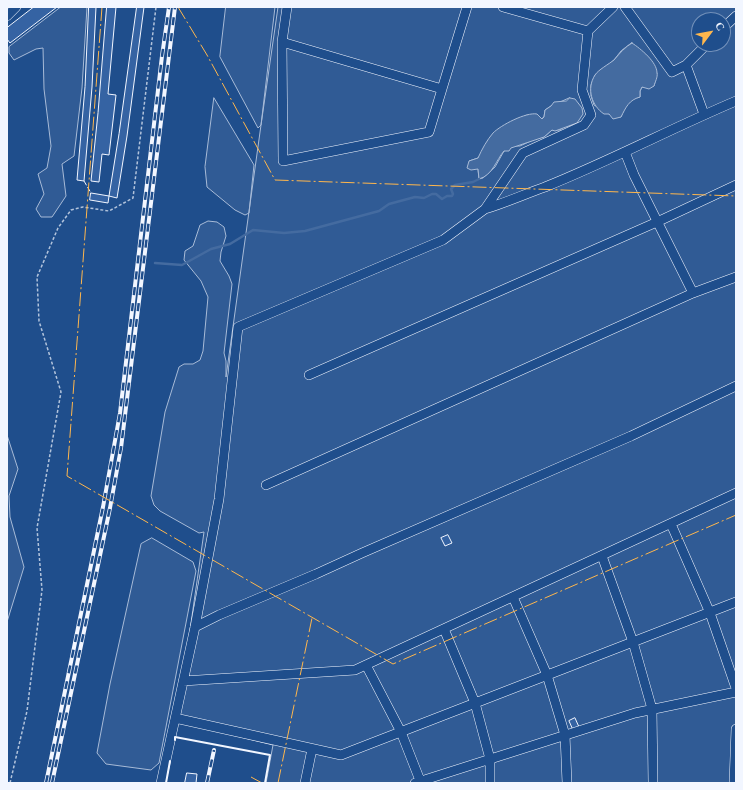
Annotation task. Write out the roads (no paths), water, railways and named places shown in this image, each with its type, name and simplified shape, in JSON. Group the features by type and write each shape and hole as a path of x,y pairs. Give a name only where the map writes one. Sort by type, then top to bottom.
{"lane":[{"path":"7,16 16,7"},
{"path":"287,7 282,42 283,161 429,132 467,7"},
{"path":"503,7 588,31"},
{"path":"161,783 219,499 238,328 443,240 485,209 523,153 584,125 590,115 582,90 588,31 613,7"},
{"path":"625,7 672,72 686,65 699,52"},
{"path":"282,42 442,89"},
{"path":"686,65 704,114"},
{"path":"485,209 499,205 578,173 626,152 704,114 736,101"},
{"path":"626,152 634,175 693,294"},
{"path":"309,375 657,222 736,185"},
{"path":"266,485 693,294 736,277"},
{"path":"194,627 316,574 362,552 631,436 736,386"},
{"path":"183,681 355,670 736,494"},
{"path":"671,524 710,613 736,688"},
{"path":"602,556 633,642 652,709 653,783"},
{"path":"513,597 546,675 565,735 567,783"},
{"path":"175,718 341,755 736,602"},
{"path":"444,629 475,703 490,759 490,783"},
{"path":"366,665 400,732 419,782 635,713 736,692"},
{"path":"734,783 736,729"},
{"path":"305,783 312,749"}],"waterway":[{"path":"155,263 182,265 211,249 230,244 253,230 284,233 305,231 379,211 389,204 415,197 424,198 432,194 436,194 442,199 447,196 452,196 453,194 451,189 455,185 473,182 479,179"}],"railway":[{"path":"46,783 103,507 120,413 169,7"},
{"path":"52,783 110,508 121,448 175,7"},
{"path":"207,783 214,750"}]}
